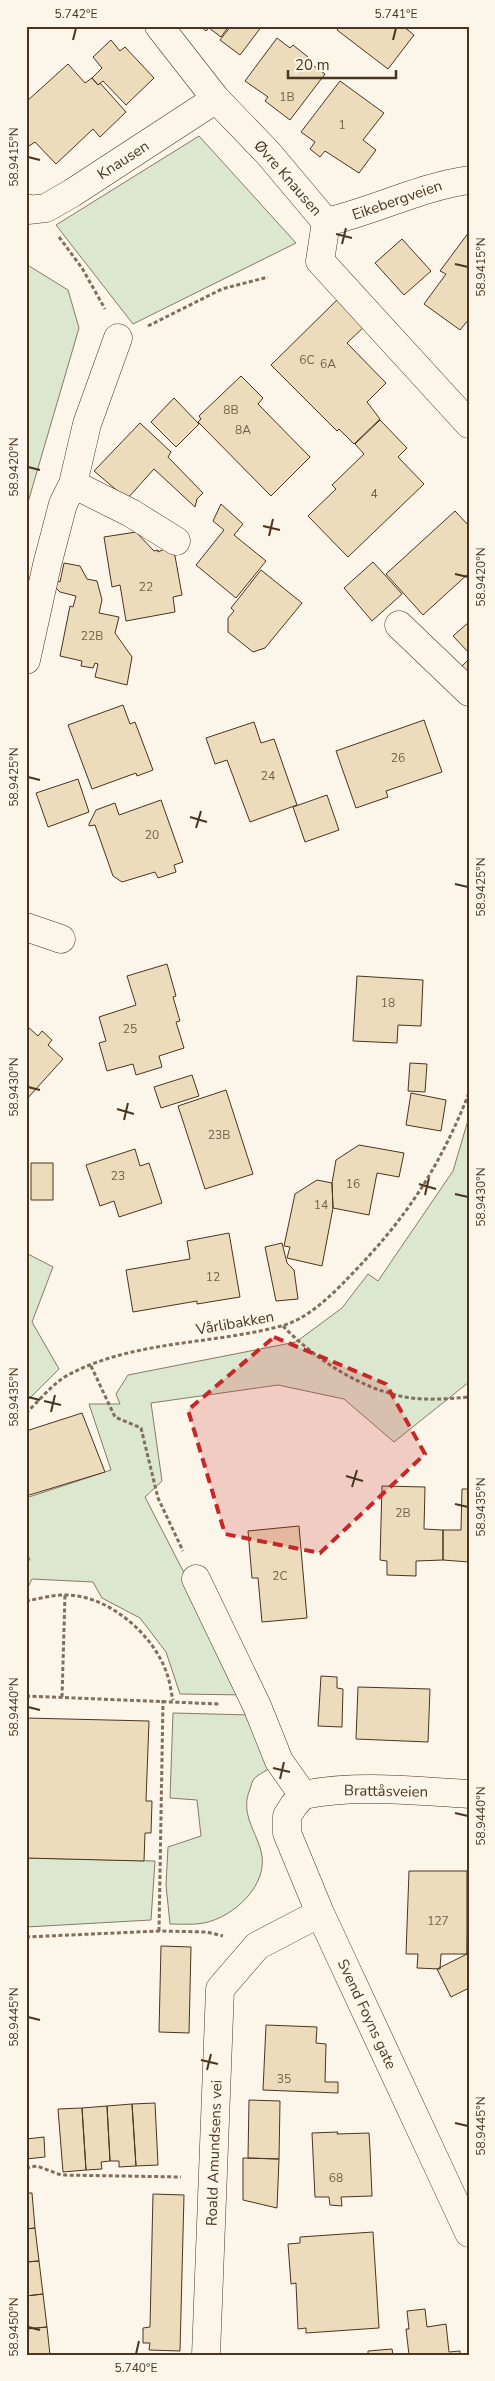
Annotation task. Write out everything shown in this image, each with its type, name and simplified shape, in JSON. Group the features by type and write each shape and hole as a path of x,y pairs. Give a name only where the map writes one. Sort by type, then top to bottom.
{"street":[{"name":"Øvre Knausen","path":"159,26 216,99 268,153 326,222 320,261 469,424"},
{"name":"Knausen","path":"27,209 46,208 72,193 216,99"},
{"name":"Eikebergveien","path":"326,222 357,215 450,182 469,180"},
{"path":"26,660 63,504 73,484 87,424 118,338"},
{"path":"73,484 132,513 176,541"},
{"path":"399,625 469,692"},
{"path":"26,926 61,939"},
{"path":"196,1579 257,1706 279,1761 303,1795"},
{"name":"Brattåsveien","path":"303,1795 323,1791 373,1790 469,1794"},
{"name":"Svend Foyns gate","path":"303,1795 287,1816 287,1833 320,1913 469,2233"},
{"name":"Roald Amundsens vei","path":"206,2355 220,1989 257,1946 320,1913"}],"path":[{"path":"27,209 56,233 82,268 100,297 118,338 140,330 222,289 268,277"},
{"name":"Vårlibakken","path":"26,1413 67,1376 127,1352 283,1326 326,1301 368,1258 406,1214 453,1134 469,1093"},
{"path":"283,1326 305,1348 344,1374 370,1386 400,1396 436,1399 469,1397"},
{"path":"91,1366 115,1417 141,1428 158,1498 196,1579"},
{"path":"26,1601 64,1594 96,1601 122,1615 141,1632 167,1673 173,1700"},
{"path":"62,1697 64,1594"},
{"path":"26,1696 173,1700 257,1706"},
{"path":"160,1931 163,1700"},
{"path":"26,1937 160,1931 207,1932 257,1946"},
{"path":"26,2168 37,2166 61,2175 213,2177"}],"highlighted area":[{"path":"274,1337 386,1384 425,1454 320,1553 225,1534 188,1410"}],"green space":[{"path":"199,136 296,243 133,324 56,225"},
{"path":"26,264 68,290 79,328 26,509"},
{"path":"469,1117 469,1382 394,1442 344,1399 278,1385 151,1403 162,1481 145,1497 247,1695 180,1694 166,1652 140,1618 102,1598 93,1582 32,1579 26,1591 26,1560 30,1560 26,1550 26,1498 111,1470 89,1404 120,1404 116,1394 128,1375 296,1342 342,1308 368,1274 378,1281 453,1171"},
{"path":"26,1253 53,1267 32,1322 59,1369 26,1402"},
{"path":"173,1713 251,1715 274,1766 254,1779 247,1798 250,1821 261,1851 260,1875 255,1887 238,1906 227,1914 200,1924 170,1924 166,1885 168,1847 201,1836 197,1800 170,1798"},
{"path":"26,1858 155,1861 151,1920 26,1927"}],"building":[{"path":"200,26 229,26 221,37 209,28 206,31"},
{"path":"231,26 262,26 240,55 220,40"},
{"path":"340,26 403,26 414,35 388,69 337,30"},
{"path":"277,38 290,48 293,45 313,61 311,64 325,74 290,120 265,101 268,97 245,81"},
{"path":"111,40 120,51 125,47 154,78 126,105 103,81 98,85 92,78 102,68 93,57"},
{"path":"68,64 85,83 92,78 98,85 100,83 126,112 100,137 93,129 56,164 35,142 26,148 26,102"},
{"path":"340,81 384,113 363,140 376,150 359,173 325,151 320,157 310,149 315,142 301,132"},
{"path":"469,232 469,319 460,330 424,304 446,274 440,271"},
{"path":"402,239 431,271 404,295 375,263"},
{"path":"340,297 367,324 347,343 386,383 367,402 380,419 354,444 339,429 337,431 271,365"},
{"path":"241,376 263,398 258,404 310,457 271,496 198,422 201,419 199,416"},
{"path":"174,398 199,424 176,447 151,422"},
{"path":"380,420 407,448 398,457 424,484 348,557 308,516 336,489 332,485 364,454 355,444"},
{"path":"140,423 171,452 168,457 203,493 197,499 195,507 154,469 127,499 94,471"},
{"path":"221,504 243,524 234,535 266,561 236,598 196,565 224,530 213,521"},
{"path":"455,511 469,526 469,573 423,615 386,574"},
{"path":"136,532 154,551 158,550 158,552 167,548 175,556 182,595 173,597 175,612 126,621 120,585 112,587 104,537"},
{"path":"373,562 402,594 372,621 344,588"},
{"path":"64,563 80,566 87,579 97,581 102,600 99,613 119,617 115,633 132,657 127,685 95,677 98,664 95,663 93,668 81,666 82,661 60,656 70,606 73,607 76,596 60,592 55,587 56,580 60,582"},
{"path":"261,570 302,603 265,648 253,652 228,632 228,618 234,611 231,608"},
{"path":"469,622 469,653 453,636"},
{"path":"469,659 469,682 457,671"},
{"path":"123,705 130,724 135,722 153,770 137,776 136,773 92,789 68,725"},
{"path":"424,720 442,772 386,791 388,797 356,808 336,751"},
{"path":"254,722 261,743 274,739 297,805 250,822 227,760 215,764 206,738"},
{"path":"78,779 89,812 48,827 36,793"},
{"path":"327,795 339,830 305,842 293,807"},
{"path":"161,800 183,862 174,865 176,872 158,878 155,872 122,882 113,876 95,825 89,826 89,824 96,810 115,803 119,815"},
{"path":"167,964 176,996 173,997 180,1021 176,1022 184,1048 159,1056 162,1067 136,1075 133,1064 107,1071 99,1043 106,1041 99,1017 136,1005 127,976"},
{"path":"357,976 423,980 421,1026 398,1025 397,1043 353,1041"},
{"path":"27,1026 38,1036 42,1031 52,1040 48,1045 63,1059 26,1100"},
{"path":"410,1063 427,1064 425,1092 408,1091"},
{"path":"192,1075 199,1096 161,1108 154,1087"},
{"path":"226,1090 253,1174 205,1189 178,1106"},
{"path":"411,1093 446,1100 441,1131 406,1125"},
{"path":"359,1145 404,1153 399,1177 377,1173 369,1215 333,1208 332,1183 336,1160"},
{"path":"135,1149 140,1166 149,1163 162,1203 119,1217 114,1201 100,1206 86,1165"},
{"path":"31,1163 53,1163 53,1200 31,1200"},
{"path":"317,1180 332,1183 333,1208 322,1266 287,1258 290,1247 284,1246 295,1194"},
{"path":"229,1233 240,1297 197,1304 197,1301 133,1312 126,1270 190,1259 187,1241"},
{"path":"282,1243 287,1263 294,1270 298,1299 276,1301 265,1247"},
{"path":"82,1413 105,1472 26,1496 26,1431"},
{"path":"382,1486 425,1487 424,1529 443,1530 443,1560 416,1561 416,1576 387,1575 387,1561 380,1560"},
{"path":"462,1489 469,1489 469,1562 443,1560 443,1530 461,1530"},
{"path":"299,1526 307,1618 262,1622 258,1578 252,1578 248,1531"},
{"path":"321,1676 337,1677 337,1688 343,1689 342,1727 318,1726"},
{"path":"358,1687 430,1689 428,1742 356,1739"},
{"path":"26,1718 149,1721 146,1801 152,1801 151,1833 145,1833 144,1861 26,1858"},
{"path":"409,1871 467,1871 467,1954 441,1954 440,1969 417,1968 418,1954 406,1954"},
{"path":"468,1908 469,1988 451,1997 437,1969 467,1954"},
{"path":"161,1946 191,1947 189,2033 159,2032"},
{"path":"266,2025 317,2027 316,2043 326,2044 325,2082 338,2082 338,2093 263,2090"},
{"path":"249,2100 280,2101 279,2159 248,2158"},
{"path":"155,2103 158,2165 136,2166 132,2104"},
{"path":"132,2104 136,2166 119,2167 119,2161 110,2161 107,2106"},
{"path":"107,2106 110,2161 101,2162 102,2169 86,2170 82,2108"},
{"path":"82,2108 86,2170 63,2172 58,2109"},
{"path":"338,2132 337,2134 369,2133 370,2149 372,2196 341,2197 342,2206 330,2205 329,2197 315,2197 312,2133"},
{"path":"44,2137 45,2157 26,2159 26,2139"},
{"path":"243,2158 279,2159 277,2208 243,2200"},
{"path":"26,2193 32,2193 35,2228 26,2229"},
{"path":"153,2194 184,2195 180,2351 149,2350 150,2343 143,2343 143,2328 150,2327"},
{"path":"35,2228 39,2261 26,2262 26,2229"},
{"path":"373,2232 379,2328 306,2333 306,2328 298,2329 296,2283 291,2284 288,2244 300,2243 300,2237"},
{"path":"39,2261 43,2294 26,2296 26,2262"},
{"path":"43,2294 47,2327 26,2329 26,2296"},
{"path":"425,2309 427,2327 446,2324 449,2352 460,2351 460,2355 409,2355 406,2329 409,2329 407,2311"},
{"path":"47,2327 50,2355 26,2355 26,2329"},
{"path":"392,2349 393,2355 368,2355 368,2351"}]}
